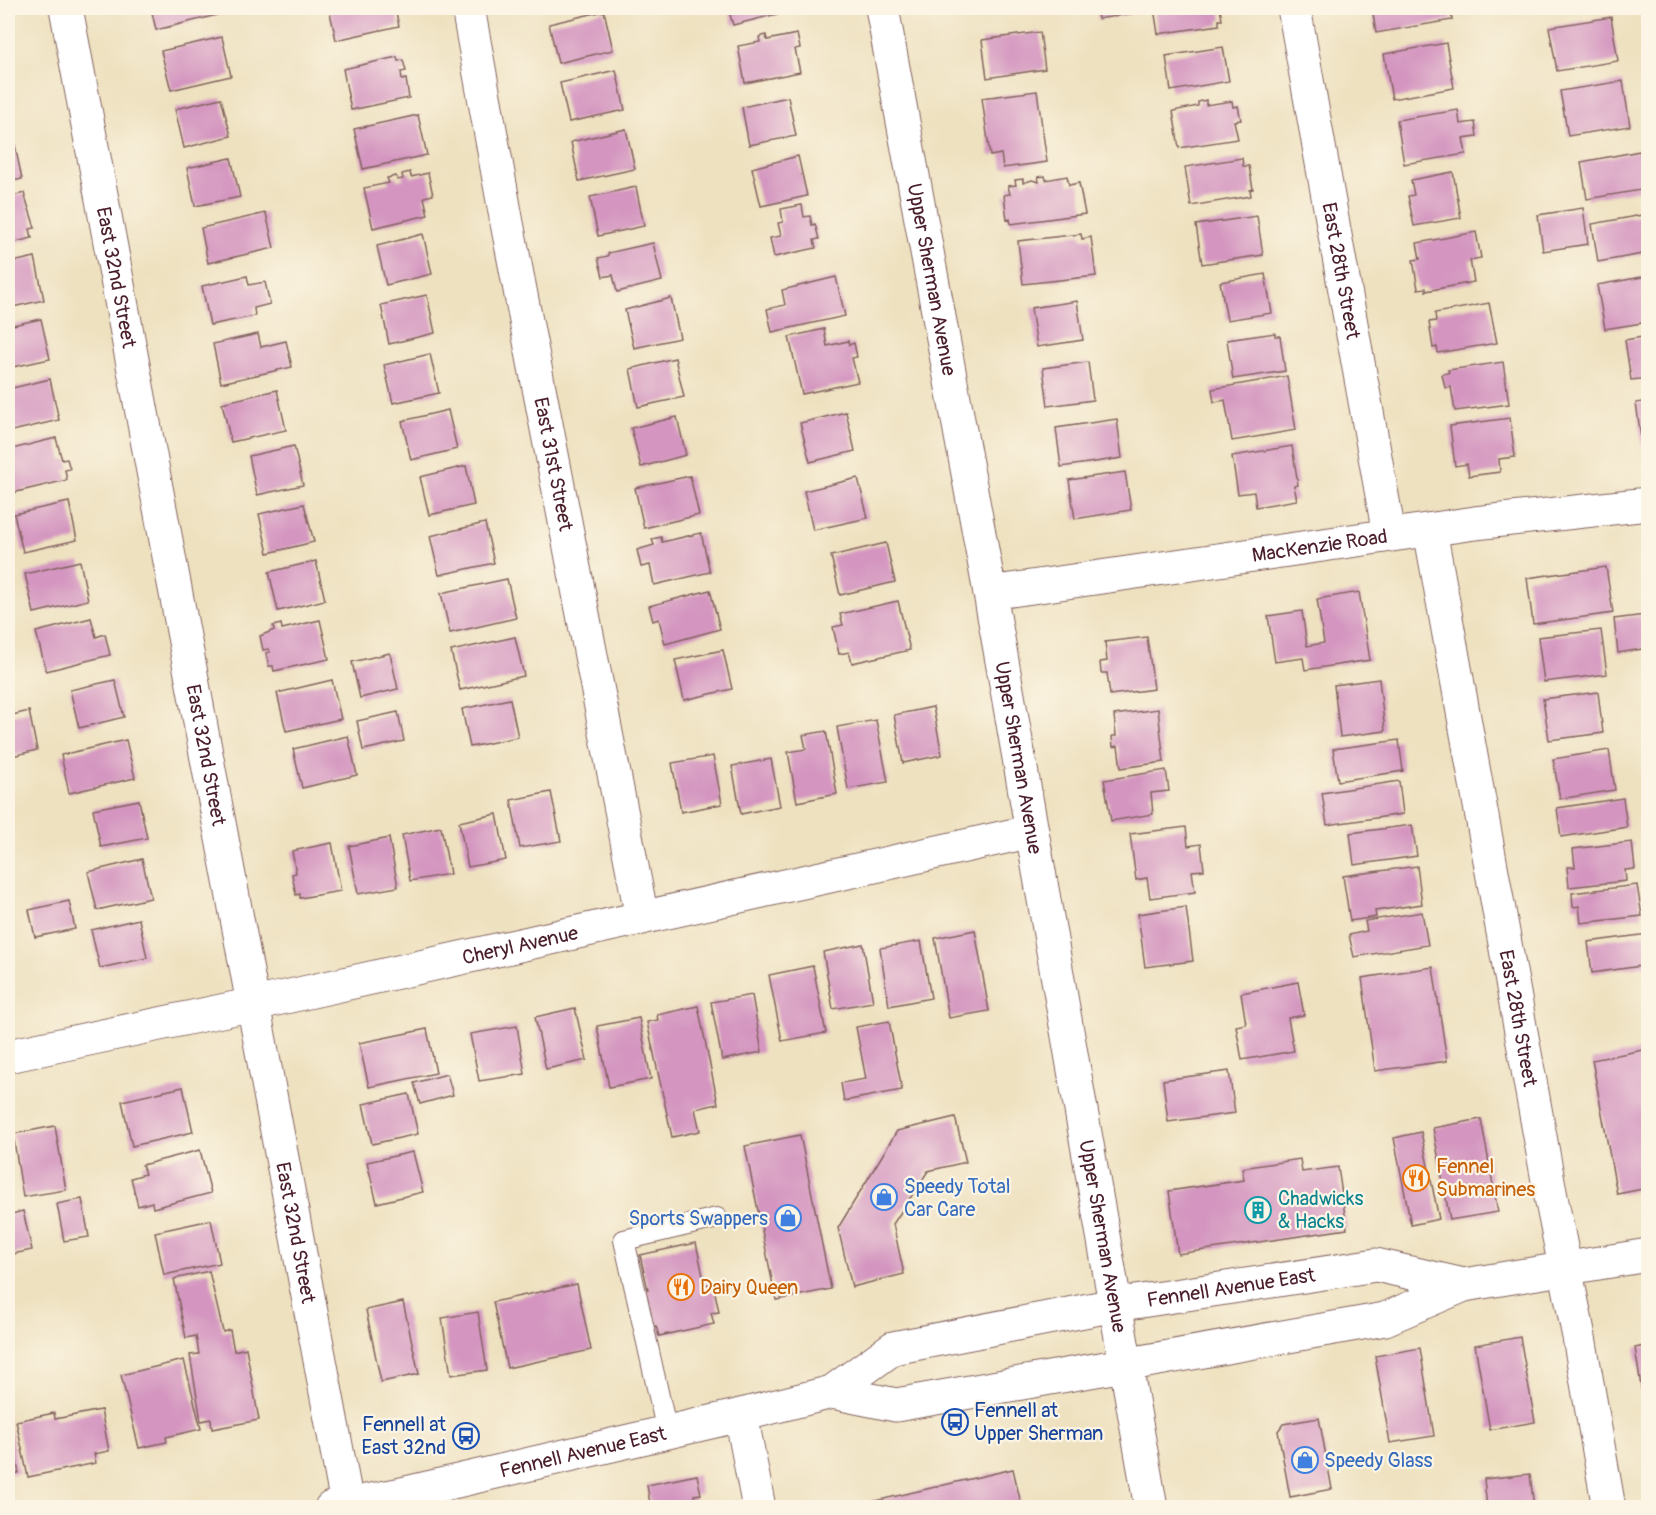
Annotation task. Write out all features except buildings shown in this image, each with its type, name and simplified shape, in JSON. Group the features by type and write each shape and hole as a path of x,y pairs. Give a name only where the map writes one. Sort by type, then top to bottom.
{"street":[{"name":"East 32nd Street","path":"66,8 254,1004 339,1506"},
{"name":"East 31st Street","path":"468,8 642,918"},
{"name":"Upper Sherman Avenue","path":"882,8 990,593 1151,1508"},
{"name":"East 28th Street","path":"1294,8 1389,534"},
{"name":"MacKenzie Road","path":"990,593 1475,522 1648,504"},
{"name":"East 28th Street","path":"1430,530 1609,1508"},
{"name":"Cheryl Avenue","path":"8,1056 254,1004 1032,831"},
{"name":"Fennell Avenue East","path":"832,1392 896,1406 1384,1319 1464,1285 1648,1255"},
{"name":"Fennell Avenue East","path":"339,1506 398,1501 832,1392 893,1348 1115,1305 1376,1264 1464,1285"},
{"path":"741,1415 759,1508"}],"lane":[{"path":"667,1432 624,1240 717,1218"}],"place":[{"name":"Fennel Submarines","path":"1416,1178"},
{"name":"Speedy Total Car Care","path":"884,1197"},
{"name":"Chadwicks & Hacks","path":"1258,1210"},
{"name":"Sports Swappers","path":"788,1218"},
{"name":"Dairy Queen","path":"681,1287"},
{"name":"Fennell at Upper Sherman","path":"955,1422"},
{"name":"Fennell at East 32nd","path":"466,1436"},
{"name":"Speedy Glass","path":"1305,1460"}]}
